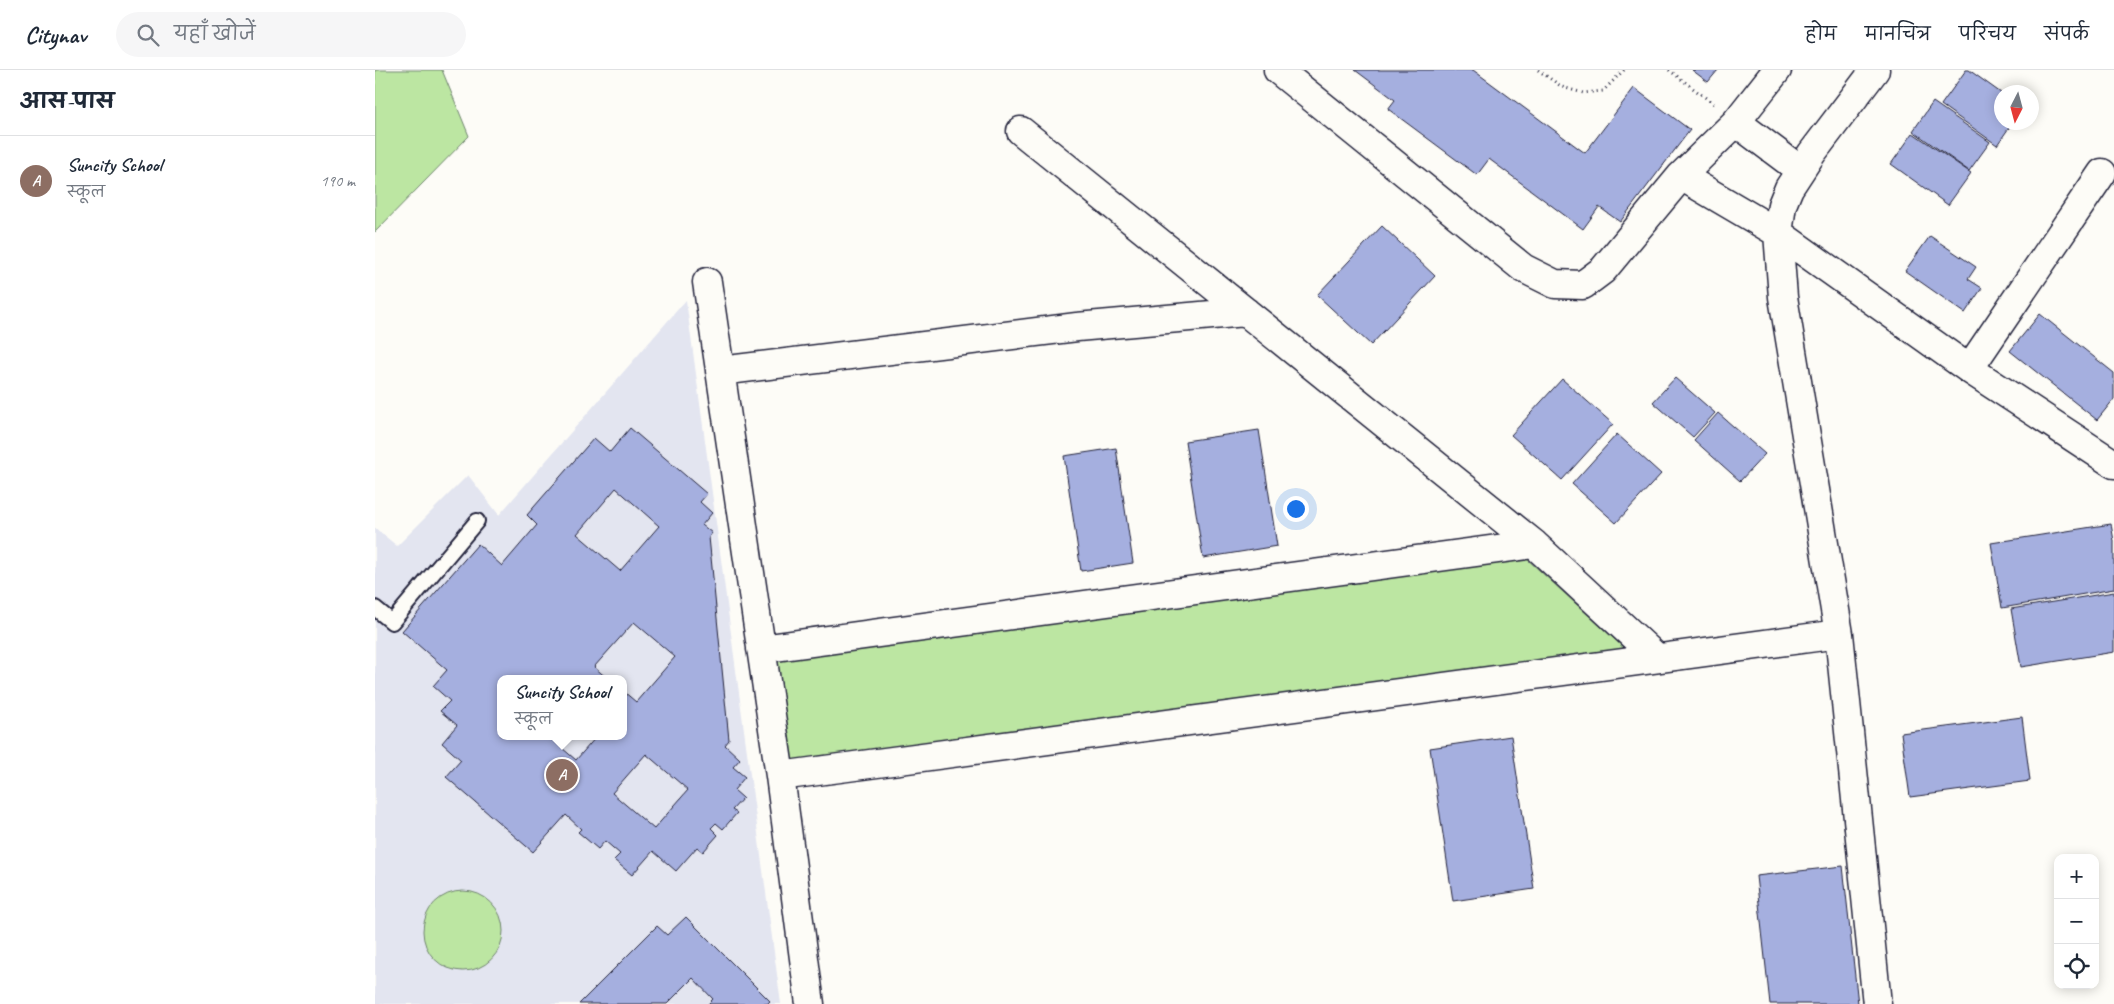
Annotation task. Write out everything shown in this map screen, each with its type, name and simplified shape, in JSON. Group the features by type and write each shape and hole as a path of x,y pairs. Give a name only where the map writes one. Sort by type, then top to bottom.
{"street":[{"path":"1278,70 1523,268 1555,284 1583,285 1603,270 1681,176 1736,122 1777,70"},
{"path":"1875,70 1789,188 1782,205 1778,233 1783,298 1839,634 1877,1004"},
{"path":"1736,122 1801,170"},
{"path":"1021,131 1534,544 1657,658"},
{"path":"1969,369 2102,173"},
{"path":"1681,176 1778,233 1969,369 2114,464"},
{"path":"707,282 780,776 810,1004"},
{"path":"720,371 1077,327 1246,312"},
{"path":"761,649 1534,544"},
{"path":"780,776 1839,634"}],"lane":[{"path":"375,608 392,622 477,521"}],"path":[{"path":"1538,70 1562,87 1583,93 1603,91 1624,70"},
{"path":"1669,70 1736,122"}],"shaded area":[{"path":"686,300 781,1004 375,1004 375,528 397,546 468,475 499,515"}],"green space":[{"path":"375,70 442,70 469,136 375,232"},
{"path":"1527,559 1625,649 789,763 775,658"},
{"path":"463,891 478,894 491,903 500,916 503,931 500,946 491,959 478,968 463,971 448,968 435,959 426,946 423,931 426,916 435,903 448,894"}],"building":[{"path":"1355,70 1473,70 1585,153 1634,88 1690,130 1620,222 1599,207 1583,229 1489,159 1477,175 1388,109 1395,100"},
{"path":"1692,70 1718,70 1708,82"},
{"path":"1966,70 1969,70 1994,88 1994,130 2007,130 1997,145 1941,105"},
{"path":"1933,102 1990,142 1969,171 1913,131"},
{"path":"1913,133 1971,173 1948,205 1891,164"},
{"path":"1382,226 1435,276 1371,345 1317,295"},
{"path":"1930,236 1976,267 1968,279 1982,288 1965,313 1905,271"},
{"path":"2040,314 2114,373 2114,399 2097,420 2010,351"},
{"path":"1675,378 1715,413 1693,437 1653,402"},
{"path":"1562,379 1613,424 1562,480 1511,435"},
{"path":"1718,413 1765,454 1740,481 1694,440"},
{"path":"630,428 707,494 700,502 712,513 702,525 712,533 709,537 729,740 725,745 740,759 733,767 745,777 734,790 743,798 732,810 737,813 723,829 716,823 711,828 718,835 703,852 697,847 676,871 653,851 632,875 614,860 620,854 605,841 598,849 578,832 581,829 566,815 533,852 446,777 461,760 442,743 457,725 440,711 450,701 433,686 447,670 402,631 478,544 502,566 537,525 527,515 594,438 610,452","holes":["616,488 659,526 620,571 577,534","646,754 688,790 654,829 612,793"]},
{"path":"1259,430 1277,546 1203,558 1185,441"},
{"path":"1617,434 1661,474 1616,523 1572,484"},
{"path":"1116,448 1133,563 1081,571 1064,456"},
{"path":"2111,524 2114,541 2114,589 2002,608 1991,543"},
{"path":"2114,592 2114,652 2021,667 2011,609"},
{"path":"2022,717 2030,781 1910,797 1901,733"},
{"path":"1511,736 1534,889 1453,901 1430,748"},
{"path":"1843,866 1858,1004 1770,1004 1756,876"},
{"path":"686,917 770,1001 767,1004 708,1004 713,999 693,978 667,1004 579,1004 657,926 667,935"}],"place":[{"name":"Suncity School","path":"562,775"}]}
